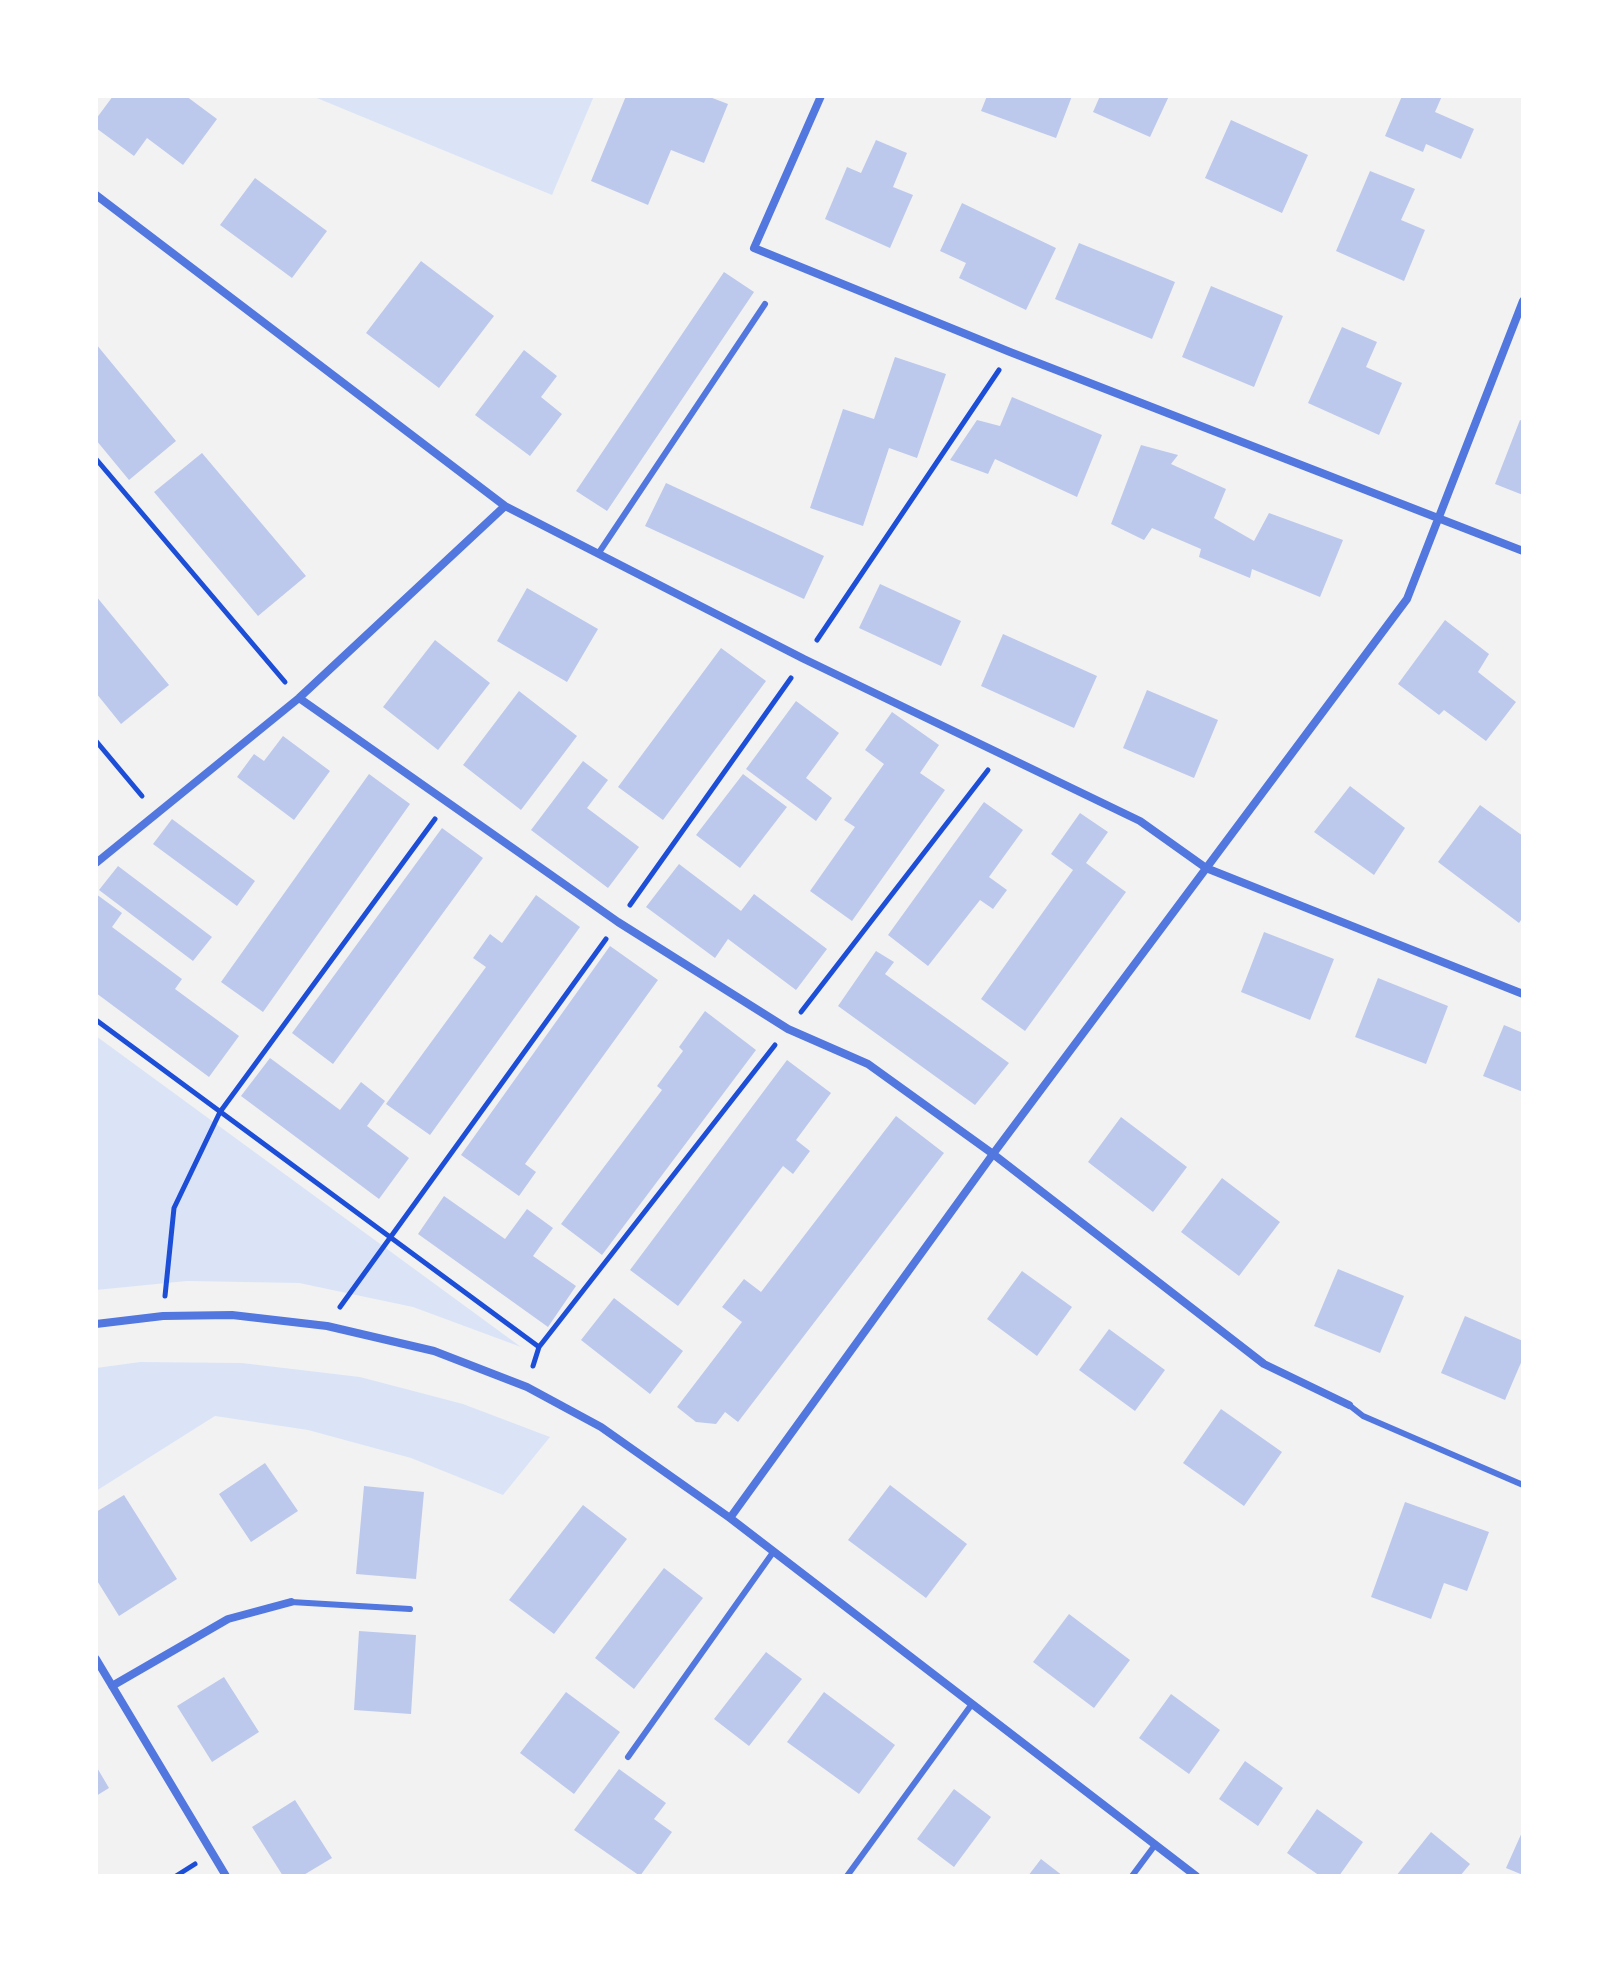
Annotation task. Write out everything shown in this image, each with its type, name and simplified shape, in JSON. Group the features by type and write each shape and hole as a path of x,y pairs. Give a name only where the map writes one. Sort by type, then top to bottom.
{"street":[{"path":"821,96 754,248 1010,352 1523,551"},
{"path":"96,195 505,506 804,659 1140,821 1206,868 1523,994"},
{"path":"730,1518 993,1154 1407,599 1523,301"},
{"path":"96,863 299,698 505,506"},
{"path":"299,698 618,922 788,1029 868,1064 993,1154 1264,1364 1349,1405"},
{"path":"96,1324 163,1316 232,1315 327,1326 434,1351 527,1387 601,1427 730,1518 1196,1876"},
{"path":"112,1686 228,1619 291,1602"},
{"path":"96,1659 226,1876"}],"lane":[{"path":"598,554 765,304"},
{"path":"1349,1405 1363,1416 1523,1485"},
{"path":"628,1757 774,1551"},
{"path":"291,1602 410,1609"},
{"path":"847,1876 972,1704"},
{"path":"1132,1876 1155,1845"}],"path":[{"path":"327,1326 389,1234 618,922 804,659 1010,352"},
{"path":"96,459 299,698"},
{"path":"96,741 158,814"},
{"path":"527,1387 539,1347 1001,753"},
{"path":"163,1316 174,1208 220,1112 447,802"},
{"path":"96,1020 539,1347"}],"shaded area":[{"path":"312,96 594,96 552,195"},
{"path":"96,1036 521,1347 413,1307 299,1283 187,1281 96,1290"},
{"path":"140,1362 242,1363 360,1377 463,1404 550,1437 503,1495 411,1458 308,1430 215,1416 96,1491 96,1368"}],"building":[{"path":"113,96 186,96 217,119 183,165 147,138 134,156 96,128 96,119"},
{"path":"626,96 707,96 728,104 704,163 671,150 648,205 591,181"},
{"path":"987,96 1072,96 1056,138 981,111"},
{"path":"1100,96 1169,96 1150,137 1093,112"},
{"path":"1402,96 1442,96 1435,112 1474,129 1461,159 1426,144 1423,152 1385,136"},
{"path":"1231,120 1308,155 1282,213 1205,178"},
{"path":"876,140 907,153 893,187 913,195 890,248 825,219 847,167 861,173"},
{"path":"1370,171 1415,189 1401,220 1425,230 1404,281 1336,251"},
{"path":"255,178 327,231 292,278 220,225"},
{"path":"962,203 1056,248 1026,310 959,278 966,263 940,251"},
{"path":"1079,243 1175,282 1152,339 1055,299"},
{"path":"421,261 494,316 439,388 366,333"},
{"path":"724,272 754,292 607,511 576,491"},
{"path":"1211,286 1283,316 1254,387 1182,357"},
{"path":"1342,327 1377,342 1366,367 1402,383 1379,435 1308,403"},
{"path":"96,344 176,441 129,480 96,440"},
{"path":"524,350 557,376 541,397 562,414 530,456 475,415"},
{"path":"895,357 946,374 917,458 889,448 863,526 810,508 843,409 874,419"},
{"path":"1012,397 1102,435 1077,497 995,459 988,474 950,460 977,420 1000,426"},
{"path":"1520,420 1523,421 1523,495 1495,484"},
{"path":"1141,445 1178,455 1171,464 1226,489 1214,518 1254,541 1269,513 1343,540 1320,597 1252,569 1250,578 1199,557 1201,549 1152,528 1144,540 1111,524"},
{"path":"202,453 306,576 258,616 154,492"},
{"path":"666,483 824,556 804,599 645,526"},
{"path":"880,584 961,621 941,666 859,628"},
{"path":"527,588 598,629 567,682 497,641"},
{"path":"96,596 169,685 121,724 96,693"},
{"path":"1445,620 1489,654 1478,672 1516,702 1486,741 1444,710 1439,715 1398,684"},
{"path":"1003,634 1097,676 1074,728 981,686"},
{"path":"435,640 490,683 438,750 383,707"},
{"path":"721,648 766,681 663,820 618,787"},
{"path":"1147,690 1218,720 1194,778 1123,748"},
{"path":"519,691 577,736 521,810 463,765"},
{"path":"796,701 839,733 806,778 832,798 816,821 746,769"},
{"path":"892,712 939,745 920,773 945,790 852,921 810,891 855,827 844,820 884,764 865,750"},
{"path":"283,736 330,771 294,820 237,777 254,754 264,761"},
{"path":"583,761 608,780 587,808 639,847 608,888 531,830"},
{"path":"369,774 410,804 263,1012 221,982"},
{"path":"743,774 787,807 740,868 696,835"},
{"path":"1350,786 1405,828 1374,875 1314,832"},
{"path":"984,802 1023,830 989,877 1007,890 993,909 980,900 928,966 888,935"},
{"path":"1480,805 1523,836 1523,917 1519,923 1438,862"},
{"path":"1080,813 1108,832 1086,863 1126,892 1025,1031 981,999 1073,870 1051,854"},
{"path":"172,819 255,881 237,906 153,844"},
{"path":"442,828 483,858 333,1064 292,1033"},
{"path":"679,864 741,911 754,894 827,949 796,990 728,939 715,958 646,907"},
{"path":"118,866 212,937 193,961 99,890"},
{"path":"96,894 122,913 112,927 182,979 175,989 239,1036 209,1077 96,993"},
{"path":"536,895 580,927 430,1135 386,1104 486,967 473,958 490,934 502,943"},
{"path":"1264,932 1334,959 1310,1020 1241,992"},
{"path":"610,946 658,980 525,1164 536,1172 519,1196 461,1155"},
{"path":"876,951 894,962 885,974 1009,1063 975,1105 838,1006"},
{"path":"1378,978 1448,1006 1426,1064 1355,1037"},
{"path":"705,1011 756,1050 602,1255 561,1224 662,1090 657,1086 683,1051 679,1047"},
{"path":"1504,1025 1523,1033 1523,1092 1483,1076"},
{"path":"270,1058 340,1110 361,1082 385,1101 367,1126 409,1158 379,1199 241,1096"},
{"path":"787,1060 831,1093 796,1140 810,1151 793,1174 783,1166 678,1306 630,1270"},
{"path":"896,1116 944,1153 738,1422 725,1412 716,1424 696,1422 677,1407 742,1322 722,1307 744,1279 761,1292"},
{"path":"1121,1117 1187,1167 1153,1212 1088,1162"},
{"path":"1222,1178 1280,1222 1239,1276 1181,1232"},
{"path":"444,1196 505,1239 527,1209 553,1228 533,1256 576,1286 548,1327 418,1234"},
{"path":"1338,1269 1404,1296 1380,1353 1314,1326"},
{"path":"1022,1271 1072,1307 1037,1356 987,1319"},
{"path":"614,1298 683,1351 650,1394 581,1340"},
{"path":"1465,1316 1523,1341 1523,1358 1505,1400 1441,1373"},
{"path":"1109,1329 1165,1370 1135,1411 1079,1370"},
{"path":"1221,1409 1282,1452 1244,1506 1183,1463"},
{"path":"265,1463 298,1511 251,1542 219,1494"},
{"path":"890,1485 967,1544 926,1598 848,1540"},
{"path":"364,1486 424,1492 416,1579 356,1574"},
{"path":"124,1495 177,1579 119,1616 96,1579 96,1512"},
{"path":"1405,1502 1489,1532 1467,1591 1444,1583 1431,1619 1371,1597"},
{"path":"583,1505 627,1539 554,1634 509,1600"},
{"path":"664,1568 703,1598 634,1689 595,1658"},
{"path":"1069,1614 1130,1660 1094,1708 1033,1662"},
{"path":"359,1631 416,1635 411,1714 354,1710"},
{"path":"766,1652 802,1679 749,1746 714,1719"},
{"path":"224,1677 259,1732 212,1762 177,1706"},
{"path":"566,1692 620,1732 574,1794 520,1753"},
{"path":"824,1692 895,1745 859,1794 787,1742"},
{"path":"1171,1694 1220,1730 1189,1774 1139,1738"},
{"path":"1245,1761 1283,1788 1258,1826 1219,1799"},
{"path":"96,1766 109,1788 96,1796"},
{"path":"619,1769 666,1803 654,1819 672,1832 640,1876 574,1830"},
{"path":"954,1789 991,1817 954,1867 917,1839"},
{"path":"295,1800 332,1858 302,1876 283,1876 252,1827"},
{"path":"1317,1809 1363,1842 1339,1876 1320,1876 1287,1853"},
{"path":"1523,1830 1523,1875 1506,1868"},
{"path":"1431,1832 1470,1864 1460,1876 1396,1876"},
{"path":"1041,1859 1063,1876 1028,1876"}]}
